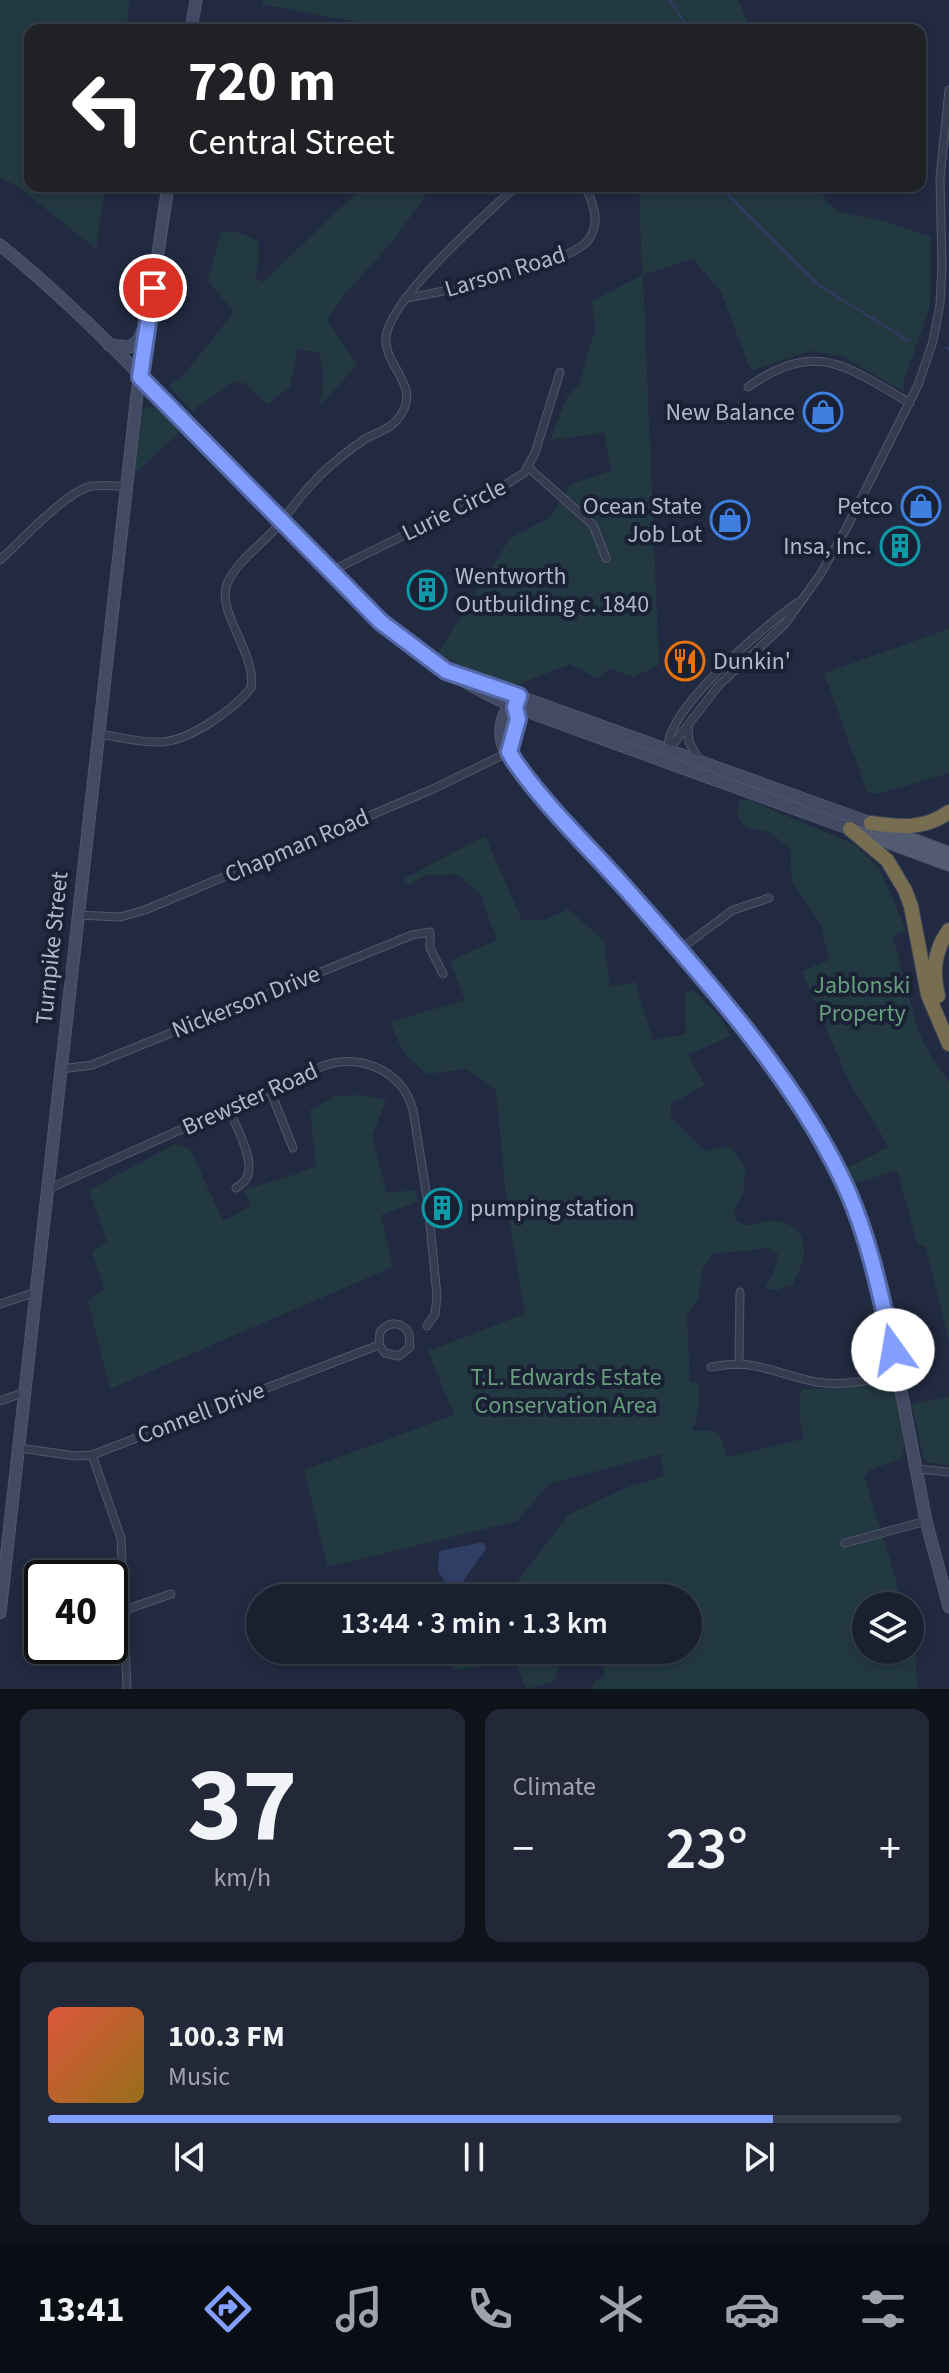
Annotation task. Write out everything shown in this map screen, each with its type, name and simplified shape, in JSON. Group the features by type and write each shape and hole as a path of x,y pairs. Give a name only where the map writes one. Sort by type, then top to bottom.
{"highway":[{"path":"871,823 897,827 920,826 949,812"},
{"path":"850,829 881,853 905,890 911,906 928,995 949,1044"},
{"path":"949,930 937,952 934,978 949,1026"}],"main road":[{"path":"871,823 949,853"},
{"path":"850,829 949,865"}],"street":[{"path":"192,24 196,0"},
{"path":"666,756 719,685 784,625 833,553 910,403 931,349 940,304 940,178 949,90"},
{"name":"Turnpike Street","path":"0,1613 127,487 167,192"},
{"name":"Larson Road","path":"280,522 335,461 368,437 389,427 403,413 406,384 387,350 386,338 393,317 430,271 510,192"},
{"name":"Larson Road","path":"407,298 455,290 579,248 588,241 595,226 594,208 587,192"},
{"path":"0,245 109,345 329,572 394,633 430,661 480,692 517,701 666,756 850,829"},
{"name":"Turnpike Street","path":"109,345 126,348 136,343 141,336 153,288"},
{"path":"748,387 762,377 796,362 820,360 847,369 910,403"},
{"name":"Lurie Circle","path":"329,572 497,490 529,468 560,372"},
{"path":"529,468 593,525 606,558"},
{"path":"0,560 64,502 89,487 127,487"},
{"path":"99,734 159,742 174,740 242,699 251,688 252,679 225,594 234,571 280,522"},
{"path":"666,756 669,732 699,691 799,602"},
{"path":"517,701 518,719 509,752 523,773 679,950 755,1045 831,1156 865,1240 898,1372 926,1521 949,1607"},
{"path":"689,723 689,742 700,761"},
{"name":"Chapman Road","path":"78,915 108,918 134,914 405,801 509,752"},
{"path":"666,756 700,761 871,823"},
{"path":"679,950 733,910 769,898"},
{"name":"Nickerson Drive","path":"61,1069 92,1065 404,938 430,932 430,948 443,974"},
{"name":"Brewster Road","path":"48,1189 323,1066 345,1060 369,1064 382,1070 406,1093 415,1117 437,1291 437,1308 427,1326"},
{"path":"270,1090 293,1148"},
{"path":"228,1108 248,1155 250,1168 247,1178 236,1188"},
{"path":"0,1304 36,1292"},
{"path":"739,1363 740,1292"},
{"name":"Connell Drive","path":"399,1324 409,1333 411,1342 403,1354 389,1355 379,1345 378,1336 386,1326 399,1324"},
{"name":"Connell Drive","path":"19,1448 76,1456 92,1455 379,1345"},
{"path":"711,1367 739,1363 762,1366 813,1381 838,1384 898,1372"},
{"path":"0,1401 25,1392"},
{"path":"92,1455 119,1528 121,1560"},
{"path":"917,1469 949,1472"},
{"path":"0,1501 13,1497"},
{"path":"845,1543 926,1521"},
{"path":"128,1609 171,1594"},
{"path":"126,1664 127,1689"}],"green space":[{"path":"0,0 130,0 127,24 24,24 24,192 0,178"},
{"path":"263,0 738,0 749,24 367,24 262,4"},
{"path":"25,192 104,192 96,249"},
{"path":"358,192 428,192 393,241 344,295 327,320 357,365 320,406 323,376 320,353 298,349 290,387 267,404 244,383 233,382 192,411 169,386 182,377 234,312 208,281 221,231 241,233 258,241 255,278 263,282"},
{"path":"639,192 821,192 840,213 881,220 930,236 930,306 904,381 904,392 842,356 810,351 751,371 721,292 693,259 643,275 659,665 634,677 609,669 598,679 570,664 512,687 466,669 438,653 510,538 550,517 571,484 611,471 604,433 550,440 568,395 578,386 595,329 592,301 642,275"},
{"path":"147,406 160,409 182,430 134,474 139,413"},
{"path":"949,629 949,773 878,794 867,792 824,673"},
{"name":"Jablonski Property","path":"739,800 749,800 854,844 879,868 906,930 893,937 918,1031 949,1082 949,1341 925,1245 918,1246 897,1170 853,1184 845,1169 889,1147 849,1082 802,971 829,960 821,925 792,882 790,848 769,832 746,828 737,816"},
{"name":"T.L. Edwards Estate Conservation Area","path":"485,836 522,920 544,920 568,909 604,941 610,987 635,982 653,1040 686,1034 685,994 693,990 722,1019 730,1036 688,1055 705,1085 671,1104 671,1117 704,1151 730,1146 746,1168 743,1194 734,1210 736,1221 748,1226 774,1221 790,1225 802,1238 804,1253 792,1285 776,1290 765,1289 775,1269 778,1254 768,1248 713,1254 703,1268 698,1300 687,1315 690,1382 698,1382 699,1401 692,1430 719,1434 727,1457 803,1439 799,1409 801,1390 892,1380 904,1429 901,1459 869,1470 864,1477 898,1592 852,1592 852,1664 916,1664 919,1689 592,1689 594,1682 604,1676 604,1664 702,1664 702,1584 516,1584 568,1515 625,1488 664,1476 661,1454 549,1484 517,1521 328,1567 304,1470 454,1415 428,1351 525,1314 507,1207 496,1090 466,1069 426,1074 403,1052 390,1022 465,1000 450,961 497,940 480,894 457,874 426,875 408,885 403,879"},
{"path":"361,1095 386,1100 372,1136 387,1193 416,1190 418,1202 381,1215 393,1267 110,1389 88,1301 104,1289 92,1252 107,1241 89,1190 175,1144 190,1149 223,1221 251,1206 244,1190 316,1166 310,1110 335,1096"},
{"path":"949,1397 949,1465 928,1462 923,1457 912,1404"},
{"path":"454,1664 491,1664 466,1669 450,1669"},
{"path":"558,1664 557,1676 554,1681 526,1689 516,1665"}],"water":[{"path":"484,1542 486,1549 461,1584 447,1584 438,1571 439,1551"}],"waterway":[{"path":"670,0 684,24"},
{"path":"725,192 820,286 909,341"}],"place":[{"name":"New Balance","path":"823,412"},
{"name":"Petco","path":"921,506"},
{"name":"Ocean State Job Lot","path":"730,520"},
{"name":"Insa, Inc.","path":"900,546"},
{"name":"Wentworth Outbuilding c. 1840","path":"427,590"},
{"name":"Dunkin'","path":"685,661"},
{"name":"pumping station","path":"442,1208"}],"route":[{"path":"153,288 140,377 381,622 446,671 519,696 515,707 518,719 509,752 515,762 735,1018 826,1149 841,1176 862,1231 893,1350"}]}
